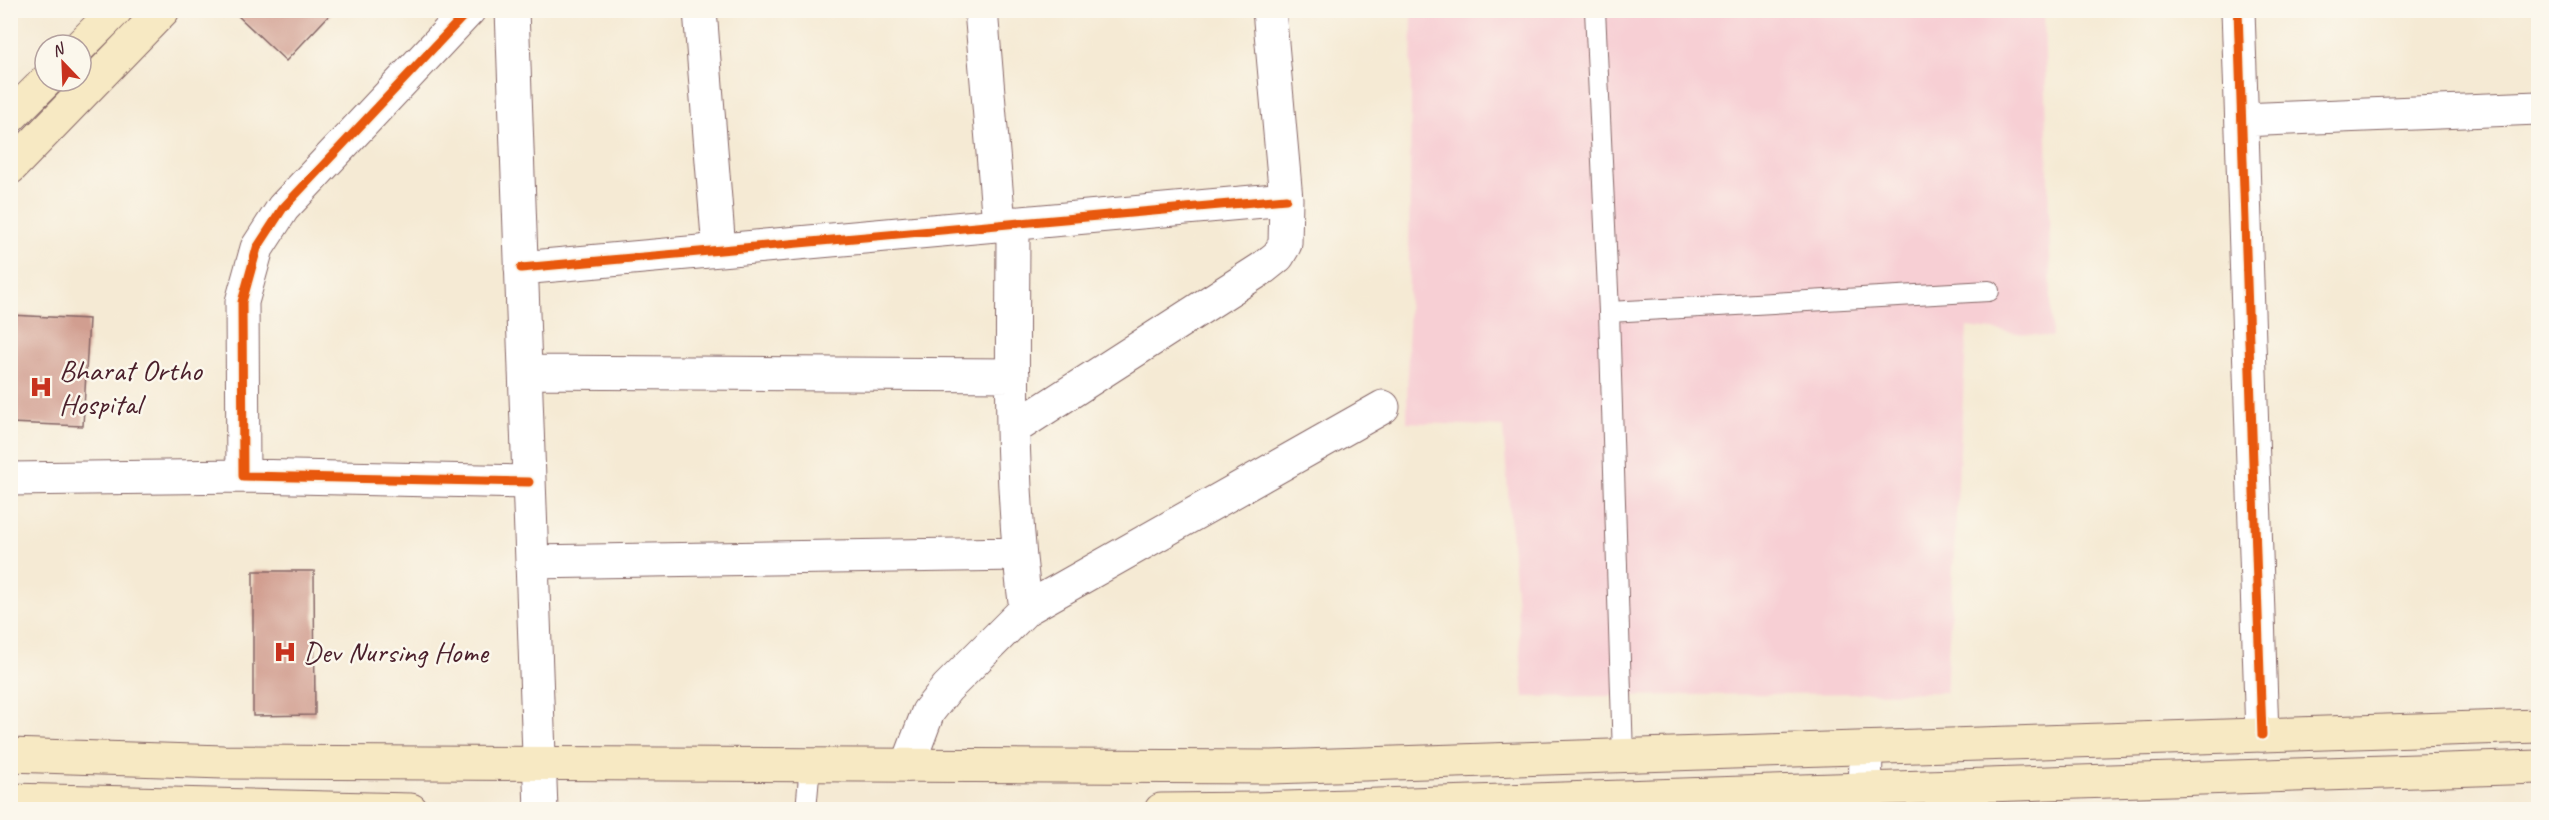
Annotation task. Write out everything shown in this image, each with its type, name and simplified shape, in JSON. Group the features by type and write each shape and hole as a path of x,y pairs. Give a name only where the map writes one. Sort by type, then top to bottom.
{"main road":[{"path":"93,33 116,10"},
{"path":"10,168 163,10"},
{"path":"10,117 34,93"},
{"path":"10,755 223,762 1272,767 2538,726"},
{"path":"1161,810 1865,800 2538,767"},
{"path":"10,800 411,810"}],"street":[{"path":"243,476 242,302 257,248 283,208 469,10"},
{"path":"512,10 541,810"},
{"path":"700,10 719,250"},
{"path":"981,10 1006,223 1018,554 1026,609"},
{"path":"1013,429 1278,256 1286,244 1286,199 1269,10"},
{"path":"2238,10 2262,735"},
{"path":"2242,120 2538,108"},
{"path":"521,268 1286,199"},
{"path":"525,372 1013,375"},
{"path":"908,765 928,712 946,688 1026,609 1383,407"},
{"path":"10,479 243,476 529,482"},
{"path":"532,562 1018,554"},
{"path":"1865,800 1866,748"}],"lane":[{"path":"1595,10 1609,312 1623,756"},
{"path":"1609,312 1989,291"},
{"path":"806,810 810,765"}],"shaded area":[{"path":"1412,11 2044,11 2052,337 1967,327 1946,692 1524,697 1503,427 1407,422"}],"building":[{"path":"240,10 334,10 286,61 236,14"},
{"path":"10,315 89,319 83,426 10,423"},
{"path":"253,571 314,571 315,715 253,716"}],"cycle path":[{"path":"469,10 283,208 257,248 242,302 243,476 529,482"},
{"path":"2238,10 2262,735"},
{"path":"521,268 1286,199"}],"place":[{"name":"Bharat Ortho Hospital","path":"41,387"},
{"name":"Dev Nursing Home","path":"285,652"}]}
